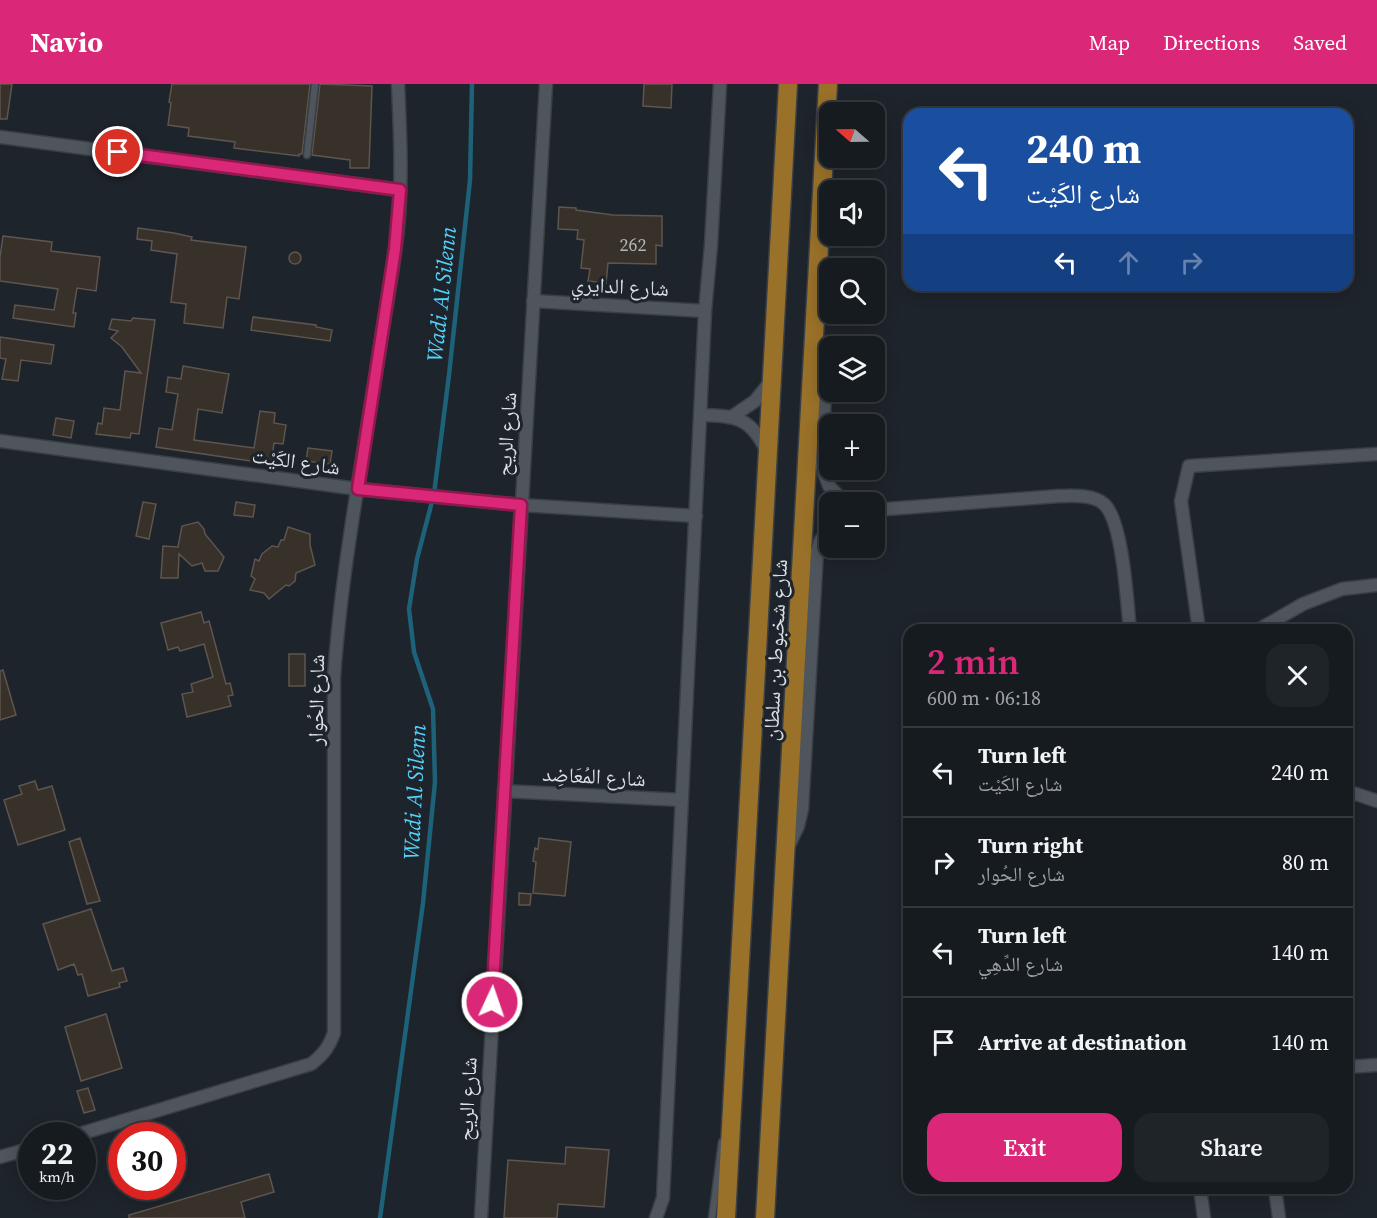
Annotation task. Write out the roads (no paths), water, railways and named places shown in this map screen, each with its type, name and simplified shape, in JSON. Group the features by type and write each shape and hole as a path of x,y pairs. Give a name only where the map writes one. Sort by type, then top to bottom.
{"main road":[{"name":"شارع شخبوط بن سلطان","path":"726,1218 788,84"},
{"name":"شارع شخبوط بن سلطان","path":"765,1218 828,84"}],"street":[{"name":"شارع الحُوار","path":"96,1129 311,1064 330,1046 334,1033 334,677 345,560 395,249 400,190 398,84"},
{"name":"شارع الريح","path":"481,1218 546,84"},
{"path":"656,1218 663,1198 705,311 720,84"},
{"path":"0,136 400,190"},
{"name":"شارع الدايري","path":"534,301 705,311"},
{"path":"815,340 826,364 822,467 829,486 835,492"},
{"path":"733,416 755,401 772,381"},
{"path":"701,415 733,416 754,430 768,453"},
{"name":"شارع الكَيْت","path":"0,441 358,489 521,505 696,516"},
{"path":"1198,624 1181,501 1189,466 1377,454"},
{"path":"885,509 1059,496 1083,496 1103,503 1115,521 1120,544 1129,624"},
{"path":"786,849 798,826 802,809 819,546"},
{"path":"1268,624 1303,604 1342,589 1377,585"},
{"name":"شارع المُعَاضِد","path":"504,791 682,800"},
{"path":"1353,793 1377,801"},
{"path":"1353,1067 1377,1065"},
{"path":"0,1158 18,1152"},
{"path":"1201,1194 1204,1218"},
{"path":"1276,1194 1279,1218"}],"lane":[{"path":"307,155 315,84"},
{"path":"712,1218 719,1158 733,1101"}],"waterway":[{"name":"Wadi Al Silenn","path":"380,1218 423,903 435,782 433,709 414,652 409,609 417,559 434,494 449,375 470,180 472,84"}]}
